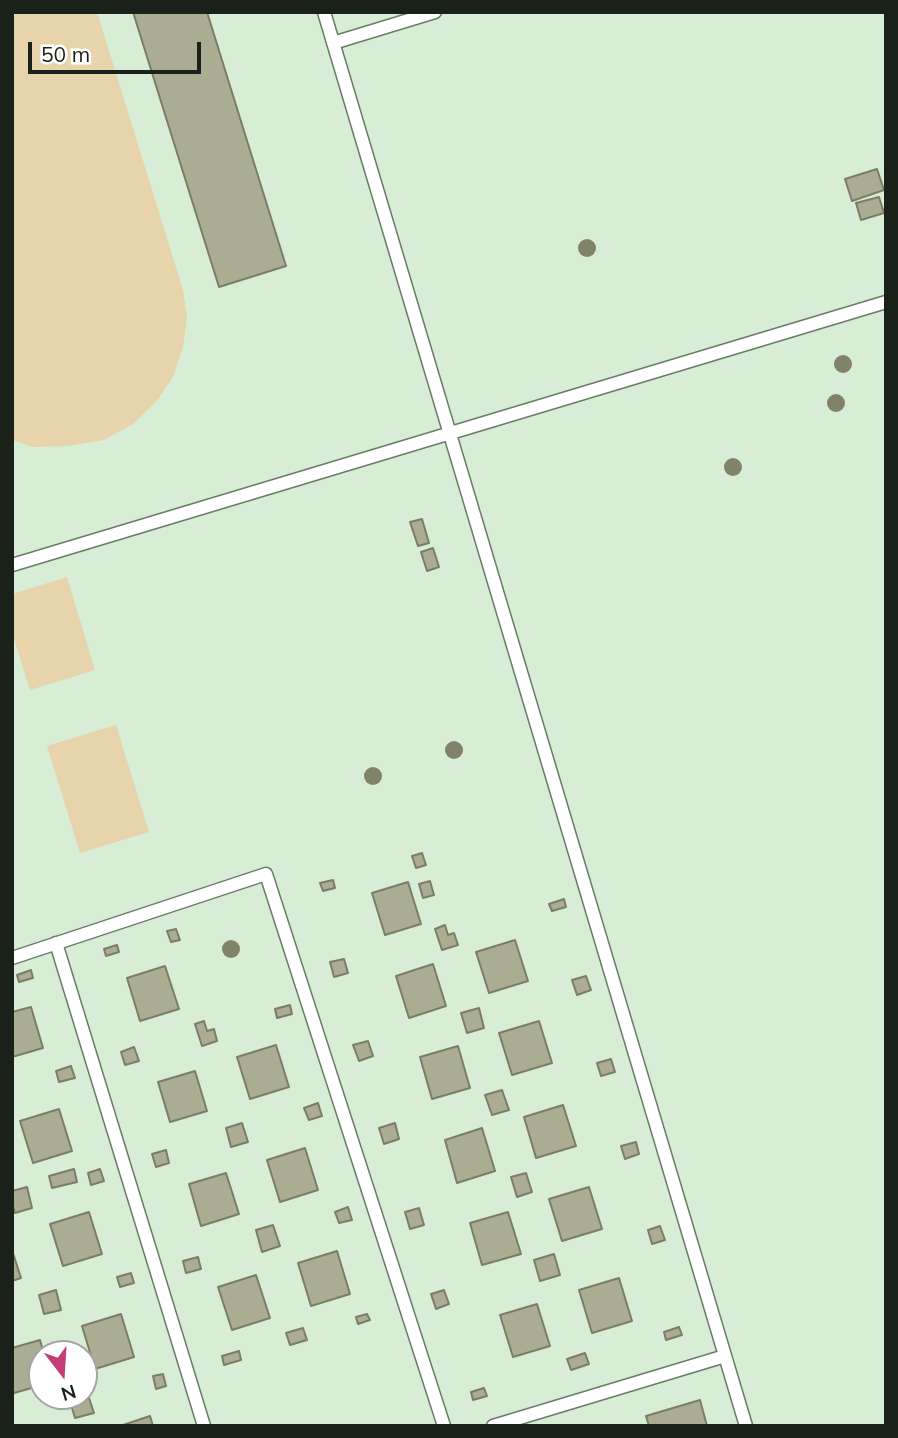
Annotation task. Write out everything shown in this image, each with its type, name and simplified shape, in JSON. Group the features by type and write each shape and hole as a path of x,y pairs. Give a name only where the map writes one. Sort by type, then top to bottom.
{"lane":[{"path":"324,12 746,1426"},
{"path":"333,43 435,12"},
{"path":"12,565 886,302"},
{"path":"12,958 266,874 444,1426"},
{"path":"56,943 204,1426"},
{"path":"493,1426 725,1356"}],"shaded area":[{"path":"12,12 97,12 183,290 187,318 183,347 173,377 156,402 133,424 104,440 69,446 33,447 12,440"},
{"path":"67,577 95,670 30,690 12,632 12,594"},
{"path":"116,725 149,832 80,853 47,746"}],"building":[{"path":"133,12 207,12 286,266 219,287"},
{"path":"877,169 884,190 852,201 845,179"},
{"path":"879,197 884,213 861,220 856,203"},
{"path":"422,519 429,543 418,546 410,522"},
{"path":"433,548 439,567 427,571 421,552"},
{"path":"422,853 426,865 416,868 412,856"},
{"path":"333,880 335,888 323,891 320,883"},
{"path":"430,881 434,895 423,898 419,884"},
{"path":"408,882 421,924 385,935 372,893"},
{"path":"564,899 566,907 552,911 549,904"},
{"path":"445,925 448,935 454,933 458,945 442,950 435,929"},
{"path":"176,929 180,940 171,942 167,931"},
{"path":"515,940 528,981 489,993 476,952"},
{"path":"117,945 119,952 106,956 104,949"},
{"path":"344,959 348,973 334,977 330,962"},
{"path":"433,964 446,1006 409,1018 396,976"},
{"path":"165,966 179,1009 140,1021 127,978"},
{"path":"31,970 33,978 19,982 17,975"},
{"path":"586,976 591,990 577,995 572,980"},
{"path":"290,1005 292,1014 277,1018 275,1009"},
{"path":"31,1007 43,1048 12,1057 12,1012"},
{"path":"479,1008 484,1028 467,1033 461,1013"},
{"path":"204,1021 207,1031 214,1029 217,1041 202,1046 195,1024"},
{"path":"539,1021 552,1063 512,1075 499,1033"},
{"path":"368,1041 373,1056 359,1061 353,1045"},
{"path":"276,1045 289,1087 250,1099 237,1057"},
{"path":"458,1046 470,1088 432,1099 420,1057"},
{"path":"134,1047 139,1061 125,1065 121,1052"},
{"path":"611,1059 615,1072 601,1076 597,1063"},
{"path":"71,1066 75,1078 59,1082 56,1071"},
{"path":"195,1071 207,1111 170,1122 158,1082"},
{"path":"502,1090 509,1110 492,1115 485,1095"},
{"path":"318,1103 322,1116 309,1120 304,1108"},
{"path":"563,1105 576,1146 536,1158 524,1117"},
{"path":"59,1109 72,1151 33,1163 20,1121"},
{"path":"242,1123 248,1142 231,1147 226,1128"},
{"path":"395,1123 399,1139 384,1144 379,1128"},
{"path":"482,1128 495,1171 457,1183 445,1140"},
{"path":"636,1142 639,1154 625,1159 621,1146"},
{"path":"305,1148 318,1190 280,1202 267,1160"},
{"path":"166,1150 169,1163 156,1167 152,1154"},
{"path":"74,1169 77,1182 52,1188 49,1176"},
{"path":"100,1169 104,1181 91,1185 88,1173"},
{"path":"226,1173 239,1214 201,1226 189,1184"},
{"path":"526,1173 532,1192 517,1197 511,1177"},
{"path":"27,1187 32,1208 15,1213 12,1191"},
{"path":"589,1187 602,1229 562,1241 549,1199"},
{"path":"348,1207 352,1220 339,1223 335,1212"},
{"path":"419,1208 424,1225 410,1229 405,1212"},
{"path":"89,1212 102,1254 63,1266 50,1224"},
{"path":"508,1212 521,1254 482,1265 470,1223"},
{"path":"273,1225 280,1246 262,1252 256,1230"},
{"path":"660,1226 665,1240 652,1244 648,1230"},
{"path":"12,1250 21,1278 12,1281"},
{"path":"337,1251 350,1294 311,1306 298,1263"},
{"path":"554,1254 560,1275 540,1281 534,1260"},
{"path":"198,1257 201,1269 186,1273 183,1261"},
{"path":"131,1273 134,1283 120,1287 117,1277"},
{"path":"256,1275 270,1318 232,1330 218,1287"},
{"path":"619,1278 632,1321 592,1333 579,1290"},
{"path":"56,1290 61,1310 44,1314 39,1295"},
{"path":"444,1290 449,1304 436,1309 431,1294"},
{"path":"537,1304 550,1346 513,1357 500,1315"},
{"path":"121,1314 134,1357 98,1368 98,1340 86,1340 82,1326"},
{"path":"367,1314 370,1320 358,1324 356,1317"},
{"path":"679,1327 682,1335 666,1340 664,1332"},
{"path":"303,1328 307,1340 290,1345 286,1333"},
{"path":"28,1343 28,1389 14,1393 12,1388 12,1348"},
{"path":"239,1351 241,1360 224,1365 222,1356"},
{"path":"585,1353 589,1364 571,1370 567,1359"},
{"path":"163,1374 166,1386 156,1389 153,1376"},
{"path":"484,1388 487,1396 473,1400 471,1392"},
{"path":"700,1400 707,1426 649,1426 646,1416"},
{"path":"73,1410 93,1410 94,1413 75,1418"},
{"path":"150,1416 153,1426 120,1426"}]}
